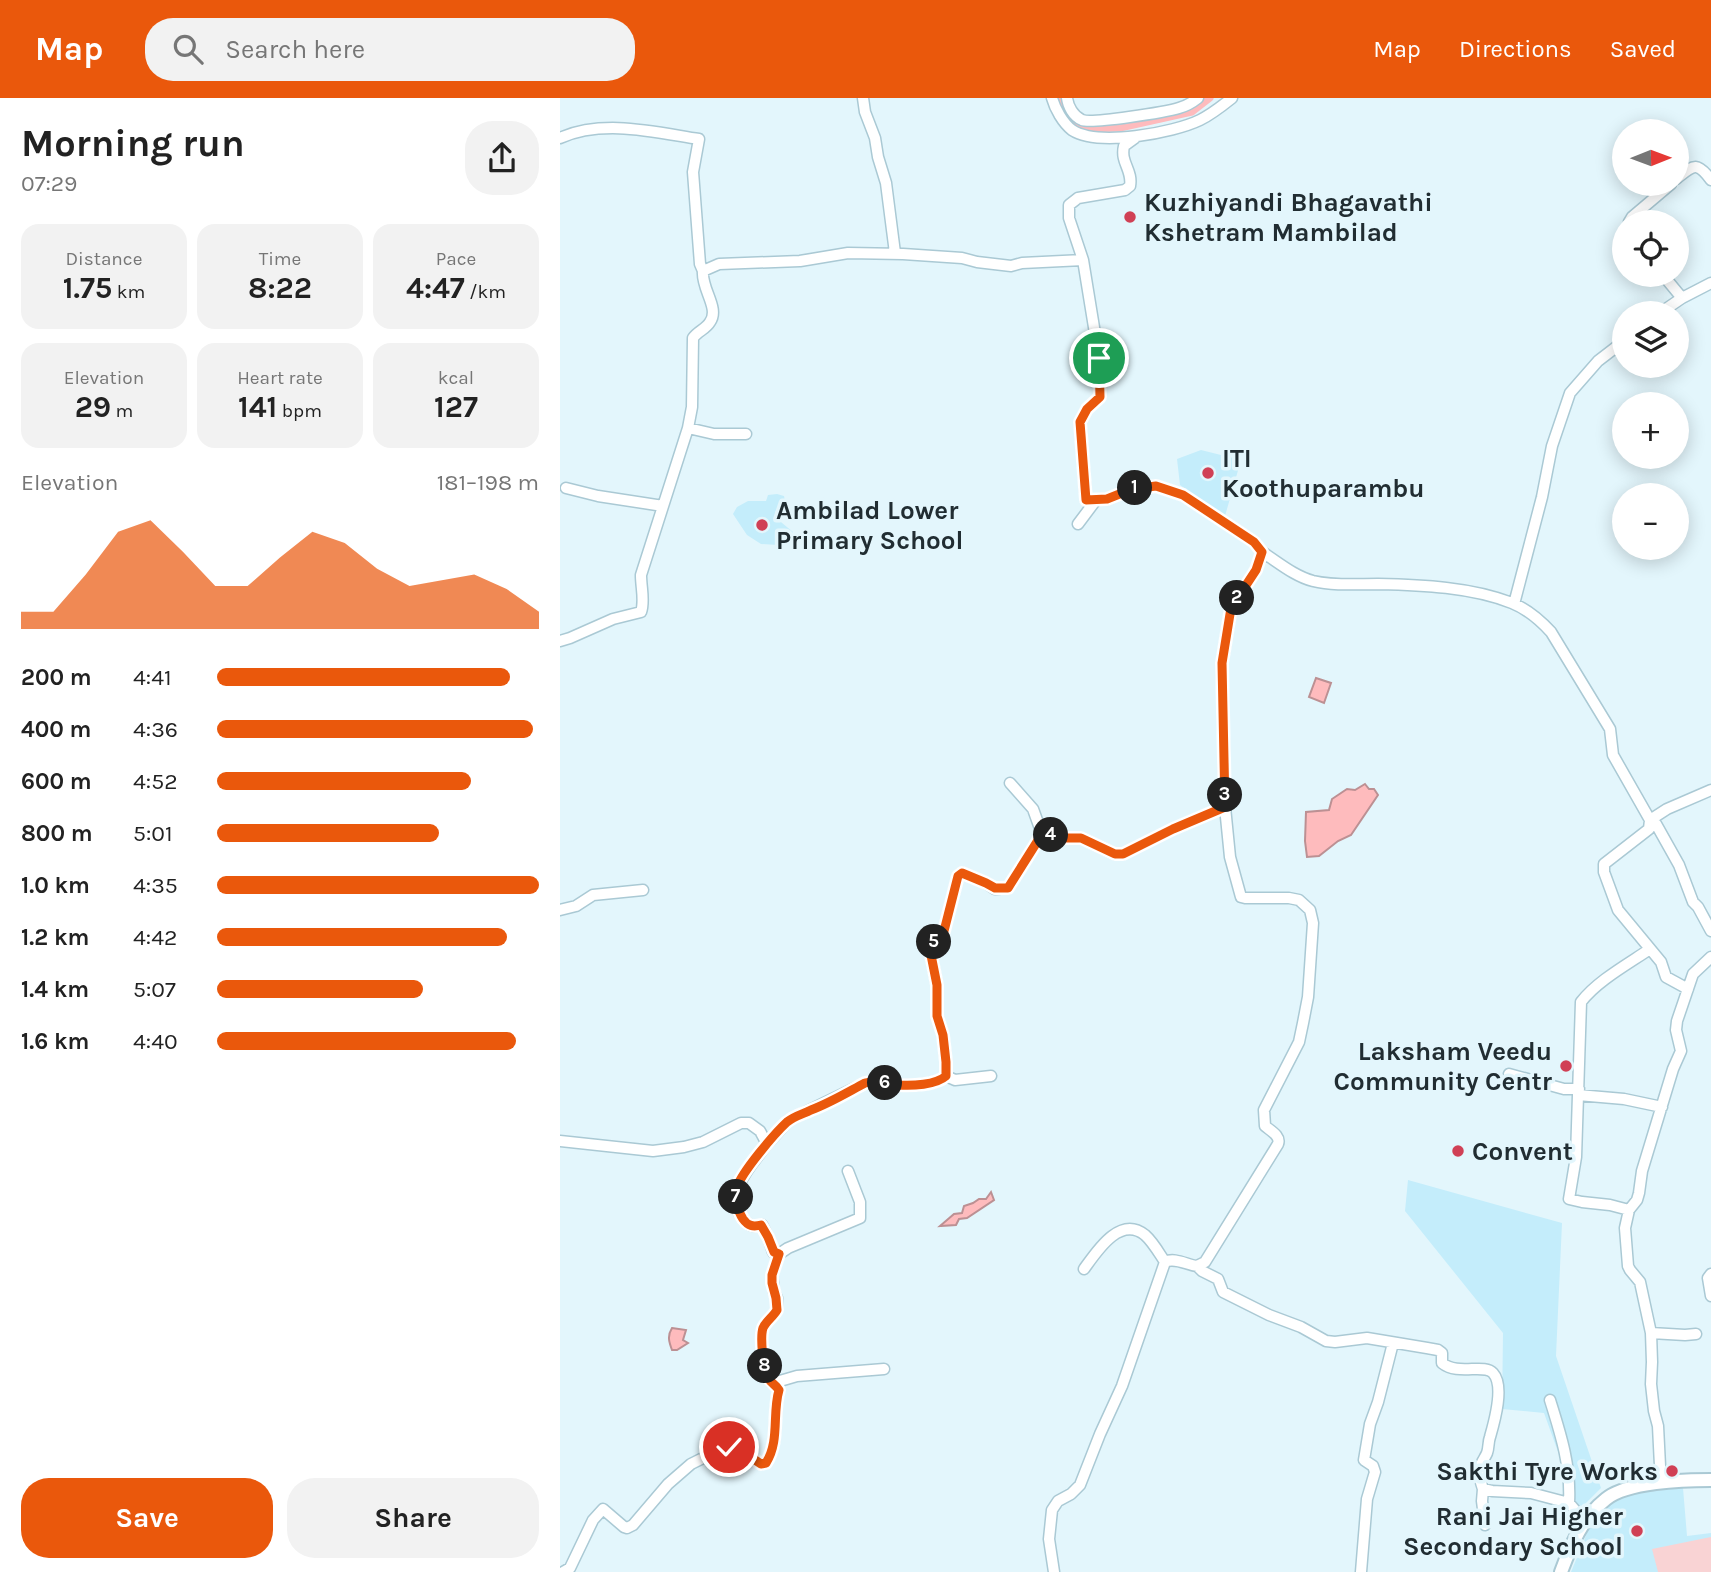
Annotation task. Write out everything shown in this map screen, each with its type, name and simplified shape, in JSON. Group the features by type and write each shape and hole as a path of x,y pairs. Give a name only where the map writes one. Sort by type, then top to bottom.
{"main road":[{"path":"1561,1572 1584,1522 1607,1498 1622,1490 1711,1479"}],"street":[{"path":"863,98 886,183 895,254"},
{"path":"1052,98 1065,124 1074,131 1086,136 1137,137 1200,120 1232,98"},
{"path":"1067,98 1074,114 1090,121 1179,108 1198,98"},
{"path":"560,138 596,129 640,130 699,139 693,172 700,264 704,271 702,280 712,305 713,316 710,324 693,338 692,407 688,428 641,575 644,604 641,612 612,618 560,641"},
{"path":"1137,137 1124,146 1122,156 1131,178 1130,186 1125,190 1078,198 1069,205 1069,218 1083,260 1099,358 1100,397 1087,409 1080,422 1086,500 1107,499 1132,489 1156,486 1183,495 1254,542 1262,552 1293,572 1312,580 1445,588 1487,595 1514,604 1541,621 1551,632 1610,729 1613,755 1679,865 1688,892 1711,931"},
{"path":"1689,169 1696,166 1702,169 1711,180"},
{"path":"1640,210 1657,196"},
{"path":"704,271 719,264 800,261 848,253 962,258 1011,266 1083,260"},
{"path":"1678,301 1711,283"},
{"path":"1673,287 1682,298"},
{"path":"1514,604 1542,497 1552,446 1570,393 1598,361 1612,350"},
{"path":"688,428 714,434 746,434"},
{"path":"566,488 663,506"},
{"path":"1078,524 1097,499"},
{"path":"1197,1266 1205,1262 1278,1144 1278,1137 1265,1126 1264,1110 1299,1042 1308,997 1312,923 1310,910 1289,898 1241,897 1230,857 1225,807 1222,663 1231,608 1256,570 1262,552"},
{"path":"1010,783 1033,809 1042,834"},
{"path":"1688,989 1665,977 1661,962 1618,910 1604,873 1604,864 1649,828 1650,820 1667,809 1711,790"},
{"path":"1042,834 1081,838 1115,854 1123,854 1225,807"},
{"path":"946,1076 943,1035 937,1016 937,985 930,950 943,935 958,876 962,873 995,888 1008,888 1042,834"},
{"path":"560,910 576,906 593,895 643,890"},
{"path":"1629,1210 1569,1199 1576,1157 1581,1002 1597,986 1650,949"},
{"path":"1663,1483 1651,1384 1651,1333 1640,1282 1628,1266 1625,1228 1629,1210 1637,1200 1642,1171 1681,1051 1676,1030 1677,1021 1693,974 1711,957"},
{"path":"1509,1073 1564,1089 1662,1107"},
{"path":"946,1076 955,1080 991,1076"},
{"path":"779,1254 774,1252 761,1225 749,1225 743,1219 736,1197 743,1176 789,1120 875,1080 897,1086 940,1081 946,1076"},
{"path":"560,1141 653,1151 703,1142 741,1123 749,1123 760,1131 767,1144"},
{"path":"759,1155 760,1131"},
{"path":"564,1572 576,1559 589,1527 603,1509 627,1528 633,1525 682,1471 729,1447 736,1447 761,1464 766,1463 773,1449 778,1388 766,1375 762,1335 765,1324 777,1310 772,1275 779,1254 788,1248 860,1218 860,1202 848,1171"},
{"path":"1084,1269 1109,1238 1129,1229 1135,1229 1146,1236 1165,1262"},
{"path":"1165,1262 1173,1260 1197,1266 1218,1279 1223,1292 1322,1339 1335,1342 1367,1338 1438,1350 1442,1353 1442,1363 1447,1367 1492,1371 1495,1375 1498,1412 1488,1452 1480,1467 1485,1525"},
{"path":"1054,1572 1049,1539 1052,1510 1080,1485 1122,1386 1165,1262"},
{"path":"1711,1274 1707,1278 1711,1296"},
{"path":"1651,1333 1696,1334"},
{"path":"1362,1572 1367,1499 1375,1472 1373,1466 1364,1460 1370,1424 1393,1343"},
{"path":"773,1383 797,1376 884,1369"},
{"path":"1550,1400 1562,1437 1570,1482 1569,1503"},
{"path":"1483,1489 1531,1493 1569,1503 1584,1522"}],"shaded area":[{"name":"ITI Koothuparambu","path":"1201,450 1241,460 1225,516 1180,485 1177,459"},
{"name":"Ambilad Lower Primary School","path":"768,495 784,496 785,501 775,512 776,518 793,532 778,545 761,544 747,535 733,514 737,507 748,501 766,501"},
{"path":"1316,678 1331,683 1324,703 1309,697"},
{"path":"1365,784 1378,795 1351,835 1338,841 1319,856 1307,857 1306,812 1329,810 1332,799 1347,789 1355,790"},
{"path":"1408,1180 1562,1223 1556,1356 1601,1488 1579,1510 1544,1413 1502,1409 1503,1333 1405,1211"},
{"path":"991,1192 994,1200 967,1218 959,1219 956,1225 940,1226 954,1214 962,1213 964,1206 979,1199 986,1199"},
{"path":"672,1328 686,1330 683,1340 688,1343 677,1350 672,1350 669,1342"},
{"name":"Rani Jai Higher Secondary School","path":"1683,1488 1687,1536 1711,1533 1711,1572 1571,1572 1589,1528 1608,1503 1633,1493"},
{"path":"1711,1537 1711,1572 1658,1572 1652,1549"}],"waterway":[{"path":"1060,98 1073,123 1088,129 1120,128 1192,112 1210,98"}],"place":[{"name":"Kuzhiyandi Bhagavathi Kshetram Mambilad","path":"1130,217"},
{"name":"ITI Koothuparambu","path":"1208,473"},
{"name":"Ambilad Lower Primary School","path":"762,525"},
{"name":"Laksham Veedu Community Centr","path":"1566,1066"},
{"name":"Convent","path":"1458,1151"},
{"name":"Sakthi Tyre Works","path":"1672,1471"},
{"name":"Rani Jai Higher Secondary School","path":"1637,1531"}],"route":[{"path":"729,1447 736,1447 761,1464 766,1463 773,1449 777,1416 775,1407 779,1390 766,1375 762,1329 777,1310 772,1275 779,1254 774,1252 761,1225 749,1225 743,1219 738,1209 737,1188 767,1144 789,1120 799,1114 875,1080 897,1086 940,1081 946,1076 943,1035 937,1016 937,985 930,950 943,935 958,876 962,873 995,888 1008,888 1042,834 1081,838 1115,854 1123,854 1225,807 1222,663 1231,608 1256,570 1262,552 1254,542 1183,495 1156,486 1132,489 1107,499 1086,500 1080,422 1087,409 1100,397 1099,358"}]}
